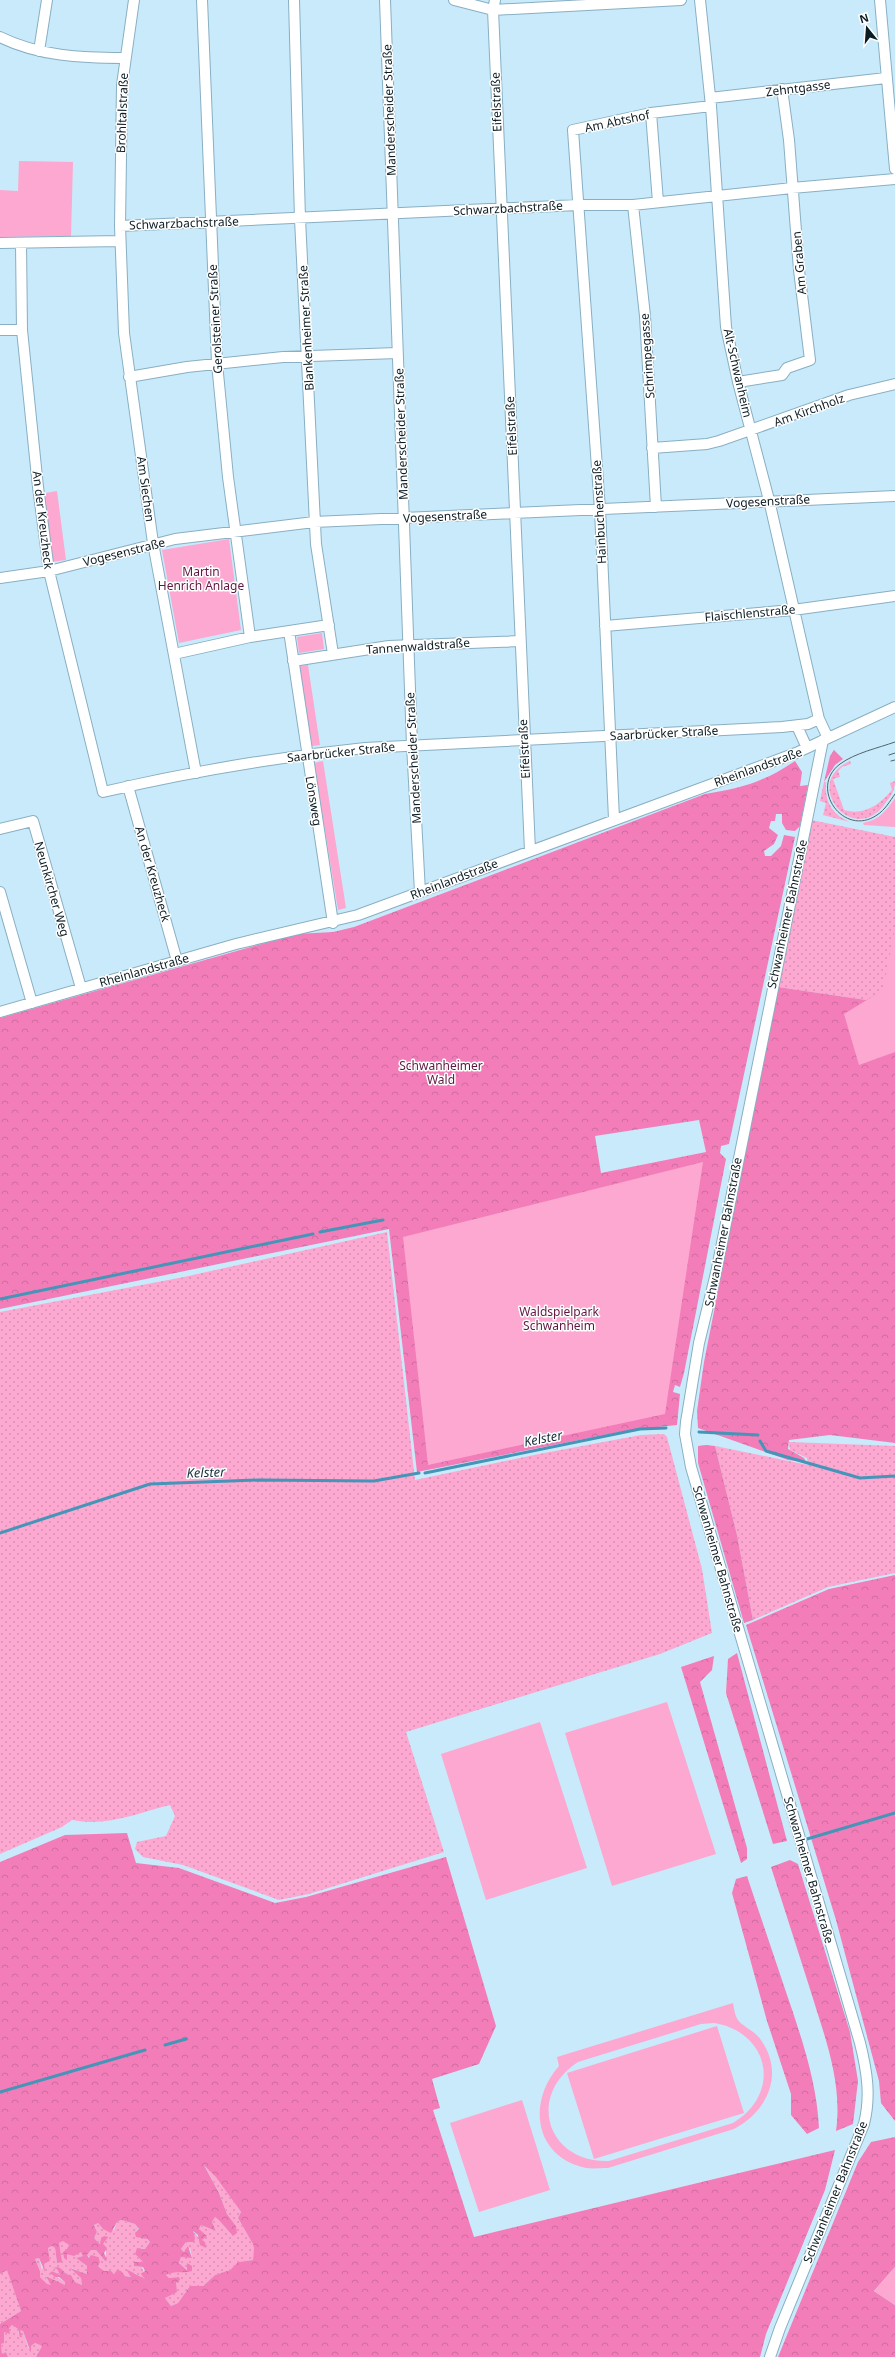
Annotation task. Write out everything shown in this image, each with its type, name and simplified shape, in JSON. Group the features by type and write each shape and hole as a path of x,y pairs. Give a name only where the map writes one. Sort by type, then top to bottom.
{"street":[{"path":"39,52 47,0"},
{"name":"Brohltalstraße","path":"120,226 122,85 124,58 134,0"},
{"name":"Gerolsteiner Straße","path":"202,0 217,363 236,531 250,637"},
{"name":"Blankenheimer Straße","path":"294,0 300,219 308,356 314,522 333,654"},
{"name":"Manderscheider Straße","path":"385,0 408,645 420,892"},
{"path":"454,0 494,5 681,0"},
{"name":"Alt-Schwanheim","path":"700,0 710,102 726,327 738,382 769,500 819,719 825,739"},
{"path":"880,0 895,169"},
{"name":"Eifelstraße","path":"494,5 500,210 530,851"},
{"path":"0,37 24,48 39,52 124,58"},
{"name":"Zehntgasse","path":"710,102 782,89 886,78"},
{"name":"Am Graben","path":"738,382 782,375 787,368 810,360 800,277 789,140 782,89"},
{"name":"Am Abtshof","path":"578,204 573,130 710,102"},
{"path":"651,113 658,202"},
{"name":"Schwarzbachstraße","path":"120,226 500,210 578,204 633,205 792,188 895,179"},
{"name":"Hainbuchenstraße","path":"578,204 600,510 614,819"},
{"name":"Schrimpegasse","path":"633,205 645,316 656,507"},
{"name":"Am Siechen","path":"120,226 124,333 129,377 153,543 196,773"},
{"path":"0,243 120,241"},
{"name":"An der Kreuzheck","path":"21,243 22,330 38,487 49,571 103,792"},
{"path":"0,330 22,330"},
{"path":"129,377 217,363 308,356 397,353"},
{"name":"Am Kirchholz","path":"652,448 707,444 751,431 849,395 895,384"},
{"name":"Vogesenstraße","path":"0,578 49,571 153,543 314,522 600,510 769,500 895,496"},
{"name":"Flaischlenstraße","path":"605,626 794,610 895,596"},
{"path":"174,654 250,637 329,625"},
{"name":"Lönsweg","path":"289,631 306,754 333,922"},
{"name":"Tannenwaldstraße","path":"293,661 333,654 408,645 520,641"},
{"name":"Rheinlandstraße","path":"0,1012 282,932 333,922 420,892 808,748 895,707"},
{"name":"Saarbrücker Straße","path":"103,792 196,773 306,754 412,745 797,726 819,719"},
{"path":"797,726 808,748"},
{"name":"Schwanheimer Bahnstraße","path":"770,2357 780,2328 864,2124 869,2104 868,2080 860,2043 691,1467 685,1434 700,1343 716,1273 825,739"},
{"name":"An der Kreuzheck","path":"128,786 177,961"},
{"name":"Neunkircher Weg","path":"0,829 32,821 81,988"},
{"path":"0,892 32,1003"}],"green space":[{"path":"19,161 73,162 71,236 0,237 0,190 18,191"},
{"path":"57,491 66,560 50,562 40,494"},
{"name":"Martin Henrich Anlage","path":"229,539 241,630 179,643 162,550"},
{"path":"322,633 324,649 299,653 297,637"},
{"path":"308,665 320,745 312,746 299,666"},
{"path":"834,750 843,759 835,765 824,782 830,756"},
{"path":"323,761 346,908 338,910 314,763"},
{"name":"Schwanheimer Wald","path":"795,761 802,772 800,786 808,785 800,826 795,831 786,830 782,823 782,814 776,814 775,821 771,821 769,828 778,835 774,844 764,851 765,856 771,856 781,846 784,835 795,837 729,1144 721,1146 720,1153 726,1159 684,1373 680,1387 675,1385 673,1392 680,1394 677,1425 630,1430 417,1472 389,1229 0,1309 0,1018 297,934 333,932 354,927 705,794 742,786 763,779","holes":["699,1120 706,1152 601,1173 595,1136"]},
{"path":"850,761 851,764 842,767 838,771 840,777 833,779 844,810 858,812 871,808 892,790 890,783 895,781 890,797 872,816 859,819 846,815 837,807 831,796 830,783 836,771"},
{"path":"824,782 826,782 826,795 830,806 838,815 850,822 823,815 826,803 820,801"},
{"path":"895,798 895,827 864,825 863,823 869,822 882,814"},
{"path":"811,820 895,837 895,932 884,990 866,1000 778,987"},
{"path":"895,930 895,1052 859,1065 844,1014 883,990"},
{"path":"895,932 895,1443 830,1435 789,1440 788,1449 804,1458 806,1462 788,1460 698,1428 697,1411 704,1362 778,987 866,1000 884,990"},
{"name":"Waldspielpark Schwanheim","path":"703,1162 665,1414 428,1465 403,1237"},
{"path":"387,1232 415,1480 539,1454 641,1435 664,1434 667,1437 702,1569 712,1633 660,1654 406,1732 444,1852 309,1894 279,1900 183,1865 143,1857 135,1849 137,1842 166,1836 175,1816 170,1805 122,1818 97,1822 72,1820 62,1827 0,1854 0,1312 184,1277"},
{"path":"789,1442 895,1446 895,1573 828,1587 753,1620 737,1535 715,1446 808,1465 807,1458 790,1450"},
{"path":"698,1446 715,1446 737,1535 753,1620 744,1623 698,1463"},
{"path":"895,1575 895,2121 881,2103 879,2081 836,1920 746,1625 829,1589"},
{"path":"737,1653 787,1841 773,1844 726,1693 728,1659"},
{"path":"714,1656 712,1670 700,1682 747,1848 747,1859 741,1863 681,1667"},
{"path":"667,1702 716,1854 612,1886 565,1733"},
{"path":"540,1722 587,1868 486,1900 441,1754"},
{"path":"127,1833 136,1863 179,1868 275,1903 306,1897 446,1857 496,2026 479,2064 432,2079 440,2108 433,2110 474,2237 835,2150 825,2190 766,2334 760,2357 36,2357 42,2346 35,2343 31,2346 31,2353 23,2331 20,2330 22,2337 20,2337 18,2329 12,2325 9,2328 10,2334 4,2332 4,2343 1,2344 2,2354 6,2352 8,2357 0,2357 0,2324 21,2311 7,2270 0,2274 0,1862 65,1835","holes":["204,2165 216,2177 241,2212 238,2218 254,2246 253,2260 238,2262 230,2270 215,2275 203,2286 190,2286 178,2303 171,2306 165,2298 177,2292 176,2283 180,2280 179,2277 169,2278 166,2275 192,2271 192,2266 187,2263 187,2270 179,2263 181,2257 192,2258 188,2246 184,2252 181,2249 186,2242 194,2242 195,2238 193,2231 198,2235 200,2245 206,2248 205,2242 202,2240 207,2236 199,2229 201,2225 216,2231 212,2222 215,2217 233,2236 237,2233 236,2226 227,2214 219,2193","121,2220 135,2224 139,2229 135,2233 136,2237 147,2239 150,2242 145,2249 137,2248 135,2254 143,2262 134,2262 134,2266 143,2267 145,2271 141,2274 145,2279 126,2269 131,2277 125,2276 121,2271 117,2270 114,2274 111,2271 104,2271 98,2266 100,2262 98,2257 91,2255 89,2258 87,2255 91,2250 96,2250 105,2261 107,2260 104,2253 107,2248 103,2244 108,2237 104,2236 101,2239 100,2244 94,2238 97,2232 94,2225 98,2223 103,2229 111,2233 117,2222","63,2241 69,2245 63,2252 64,2258 67,2260 67,2254 74,2256 81,2252 83,2256 76,2258 87,2266 87,2274 70,2268 81,2278 82,2285 75,2282 71,2275 66,2274 62,2269 55,2267 53,2268 57,2269 60,2275 52,2271 50,2273 55,2277 59,2277 65,2282 65,2285 46,2277 51,2285 47,2284 40,2277 40,2271 35,2259 39,2258 45,2272 44,2264 50,2261 48,2248 52,2246 55,2248 57,2263 62,2262 59,2243"]},
{"path":"790,1860 798,1864 850,2032 858,2081 853,2124 836,2131 837,2095 831,2059 771,1867"},
{"path":"747,1876 797,2025 812,2076 818,2111 819,2128 807,2134 791,2115 791,2094 767,2021 732,1893 736,1879"},
{"path":"733,2003 738,2020 761,2040 768,2053 772,2066 772,2079 769,2091 756,2113 746,2122 734,2129 608,2168 586,2168 569,2162 555,2152 546,2140 541,2126 540,2111 542,2096 549,2080 559,2066 557,2057","holes":["714,2023 733,2029 747,2038 758,2051 763,2066 763,2081 759,2096 749,2111 733,2123 609,2161 588,2159 571,2151 558,2140 551,2125 549,2109 552,2092 562,2076 578,2062 701,2024"]},
{"path":"717,2026 744,2113 594,2159 567,2073"},
{"path":"522,2100 550,2190 479,2212 450,2123"},
{"path":"895,2137 895,2267 874,2291 895,2305 895,2357 778,2357 858,2162 871,2142"},
{"path":"204,2164 216,2176 241,2212 238,2218 254,2246 253,2260 238,2262 230,2270 215,2275 203,2286 190,2286 178,2303 171,2306 165,2298 172,2293 179,2277 169,2278 166,2275 173,2271 188,2270 179,2263 181,2257 192,2257 190,2248 184,2252 181,2249 186,2242 194,2242 192,2230 201,2240 205,2235 199,2229 201,2225 216,2231 212,2222 215,2216 226,2227 231,2235 236,2226 227,2214 219,2193"},
{"path":"121,2220 135,2224 139,2230 136,2231 150,2242 145,2249 141,2248 136,2255 143,2262 134,2262 134,2266 142,2267 146,2279 143,2279 135,2273 131,2277 104,2271 87,2255 91,2250 96,2250 105,2261 106,2249 94,2238 97,2232 94,2225 98,2223 103,2229 114,2230 117,2222"},
{"path":"63,2240 69,2245 67,2254 81,2251 83,2256 76,2258 87,2266 87,2274 71,2268 81,2278 82,2285 75,2282 71,2275 66,2274 62,2269 53,2268 57,2269 60,2275 52,2271 51,2273 65,2282 65,2285 48,2277 46,2278 52,2285 47,2285 40,2277 40,2271 35,2259 39,2258 42,2270 44,2264 50,2261 48,2248 52,2246 55,2248 57,2263 59,2243"},
{"path":"895,2267 895,2305 874,2291"},
{"path":"7,2269 21,2311 0,2324 0,2274"},
{"path":"12,2325 18,2329 19,2335 20,2329 23,2331 28,2347 31,2351 31,2346 35,2343 42,2346 36,2357 8,2357 6,2352 2,2354 1,2344 4,2343 4,2331"}],"waterway":[{"path":"320,1232 383,1220"},
{"path":"0,1299 313,1234"},
{"name":"Kelster","path":"425,1473 640,1429 666,1428"},
{"name":"Kelster","path":"699,1432 758,1435"},
{"name":"Kelster","path":"760,1441 766,1451 860,1478 895,1476"},
{"name":"Kelster","path":"0,1533 150,1484 259,1480 374,1481 419,1473"},
{"path":"807,1839 895,1813"},
{"path":"165,2045 186,2039"},
{"path":"0,2092 145,2050"}],"tram line":[{"path":"895,742 846,760 831,774 828,785 829,797 834,807 842,815 853,820 865,820 877,815 885,808 895,794"},
{"path":"889,755 895,753"},
{"path":"891,761 895,760"}]}
